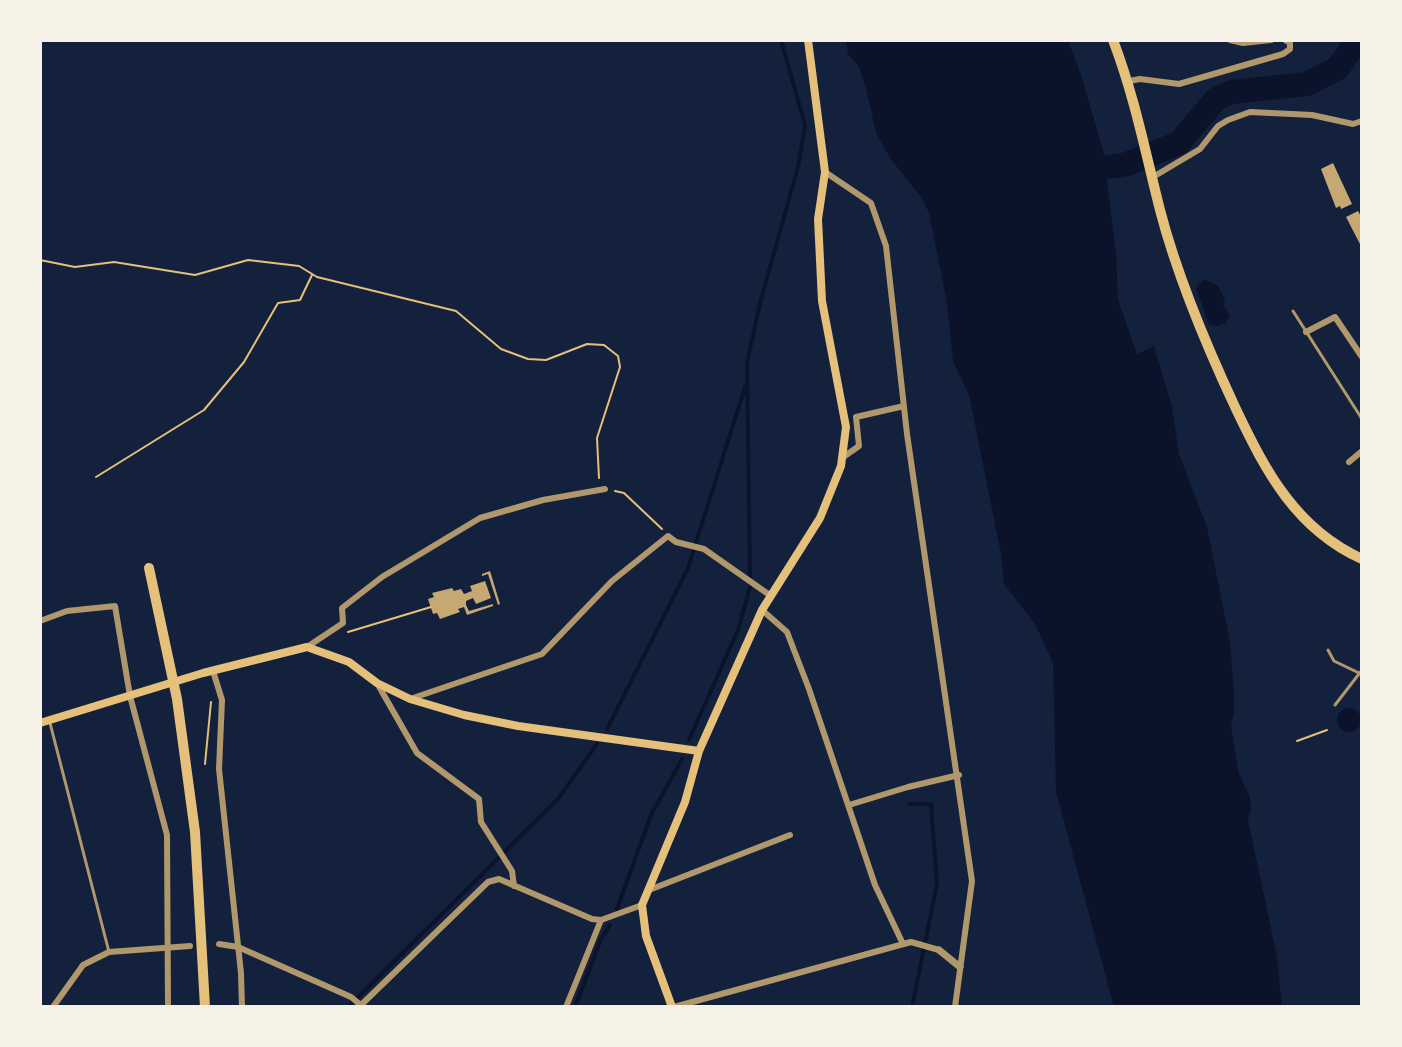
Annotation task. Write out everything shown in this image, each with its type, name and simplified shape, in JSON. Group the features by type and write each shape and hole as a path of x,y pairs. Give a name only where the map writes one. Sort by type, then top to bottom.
{"highway":[{"path":"1113,40 1129,81 1183,289 1263,465 1299,516 1336,545 1362,559"},
{"path":"149,568 177,699 195,832 205,1007"}],"main road":[{"path":"673,1007 646,936 642,905 685,802 699,751 762,610 820,518 842,458 846,427 822,301 818,219 825,172 808,40"},
{"path":"45,722 213,671 307,647 349,662 377,683 410,699 464,715 518,726 699,751"}],"street":[{"path":"1230,40 1243,43 1271,40"},
{"path":"1129,81 1140,79 1179,84 1283,54 1290,49 1290,43 1285,40"},
{"path":"1152,173 1200,149 1218,126 1250,112 1312,115 1353,124 1362,121"},
{"path":"825,172 871,203 886,246 904,406 972,881 955,1007"},
{"path":"1306,332 1335,317 1362,357"},
{"path":"842,458 859,446 856,417 904,406"},
{"path":"1349,462 1362,451"},
{"path":"307,647 343,623 342,608 382,577 480,518 543,500 605,489"},
{"path":"410,699 542,654 612,581 668,536 676,542 704,549 771,596"},
{"path":"40,621 67,611 115,606 130,696 167,835 168,1007"},
{"path":"762,610 787,632 875,885 903,944"},
{"path":"213,671 222,700 219,769 242,1007"},
{"path":"377,683 417,753 479,799 481,822 512,871 514,886"},
{"path":"849,805 959,775"},
{"path":"649,890 790,835"},
{"path":"219,944 238,947 351,997 361,1006 488,882 499,879 592,919 601,920 642,905"},
{"path":"566,1007 601,920"},
{"path":"673,1007 911,942 939,950 960,967"},
{"path":"53,1007 83,965 109,952 190,946"}],"lane":[{"path":"1293,311 1362,419"},
{"path":"1328,650 1334,661 1361,671 1335,705"},
{"path":"45,722 109,952"}],"path":[{"path":"40,260 75,267 114,262 195,275 248,260 299,266 312,274 456,311 501,349 528,359 546,360 587,344 604,345 618,356 620,367 597,438 599,480 605,489 624,493 668,536"},
{"path":"96,477 204,410 244,362 278,303 300,300 312,274"},
{"path":"354,631 431,607"},
{"path":"205,764 211,701"},
{"path":"1297,741 1327,730"}],"water":[{"path":"846,40 1068,40 1103,150 1116,253 1118,300 1137,354 1154,346 1172,407 1179,454 1207,527 1230,642 1234,690 1231,725 1239,774 1250,797 1248,820 1277,957 1282,1007 1114,1007 1056,792 1053,663 1035,624 1004,584 1001,554 969,395 953,361 947,303 929,213 876,133 866,88 859,67 848,54"},
{"path":"1204,279 1218,286 1225,299 1223,305 1230,315 1226,323 1209,325 1196,288"},
{"path":"1349,708 1357,712 1361,720 1357,728 1349,732 1341,728 1337,720 1341,712"}],"building":[{"path":"1333,163 1352,204 1341,209 1340,206 1336,208 1321,169"},
{"path":"1358,211 1362,218 1362,248 1346,217"},
{"path":"490,571 498,605 488,574 482,576"},
{"path":"485,581 491,598 476,604 473,598 466,601 466,605 469,611 493,606 467,615 464,607 458,609 460,612 440,619 437,613 433,614 428,599 434,597 432,593 452,588 454,591 461,589 464,594 472,591 470,586"}],"waterway":[{"path":"750,578 747,363 760,303 798,167 805,125 781,40"},
{"path":"1075,173 1127,164 1179,143 1216,99 1232,92 1307,84 1338,68 1352,48 1362,44"},
{"path":"607,729 688,568 745,387"},
{"path":"689,740 738,630 750,587"},
{"path":"348,1007 558,799 597,744"},
{"path":"617,909 651,815 682,759"},
{"path":"909,804 931,804 937,884 912,1007"},
{"path":"575,1007 601,939 610,925"}]}
